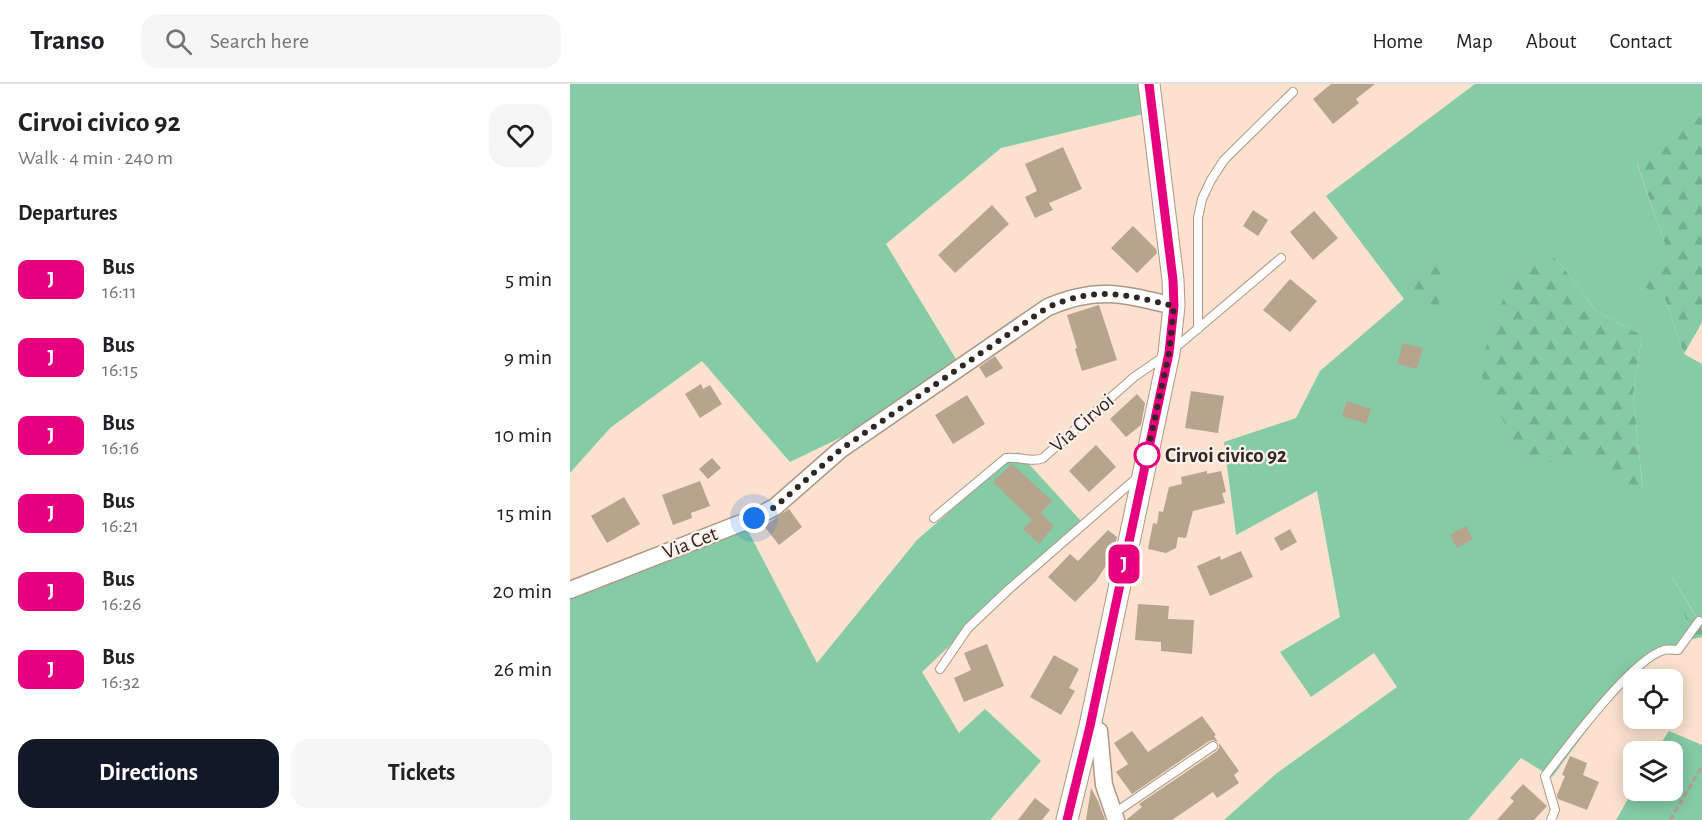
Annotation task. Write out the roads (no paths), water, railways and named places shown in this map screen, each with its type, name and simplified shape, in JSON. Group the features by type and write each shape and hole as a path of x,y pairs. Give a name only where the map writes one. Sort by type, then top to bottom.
{"street":[{"path":"1067,820 1090,726 1169,353 1174,306 1173,280 1149,84"},
{"name":"Via Cet","path":"570,590 754,518 775,507 840,450 1048,307 1083,295 1110,292 1174,306"},
{"path":"1090,726 1099,731 1104,785 1114,817"}],"lane":[{"path":"1198,329 1198,218 1202,199 1224,160 1293,92"},
{"name":"Via Cirvoi","path":"934,518 1006,458 1016,456 1038,460 1043,458 1134,377 1169,353 1281,258"},
{"path":"940,669 968,628 1143,472"},
{"path":"1551,820 1555,810 1545,776 1579,731 1615,691 1647,659 1664,650 1678,650 1699,621"},
{"path":"1114,817 1213,746"}],"place":[{"name":"Cirvoi civico 92","path":"1147,455"}]}
